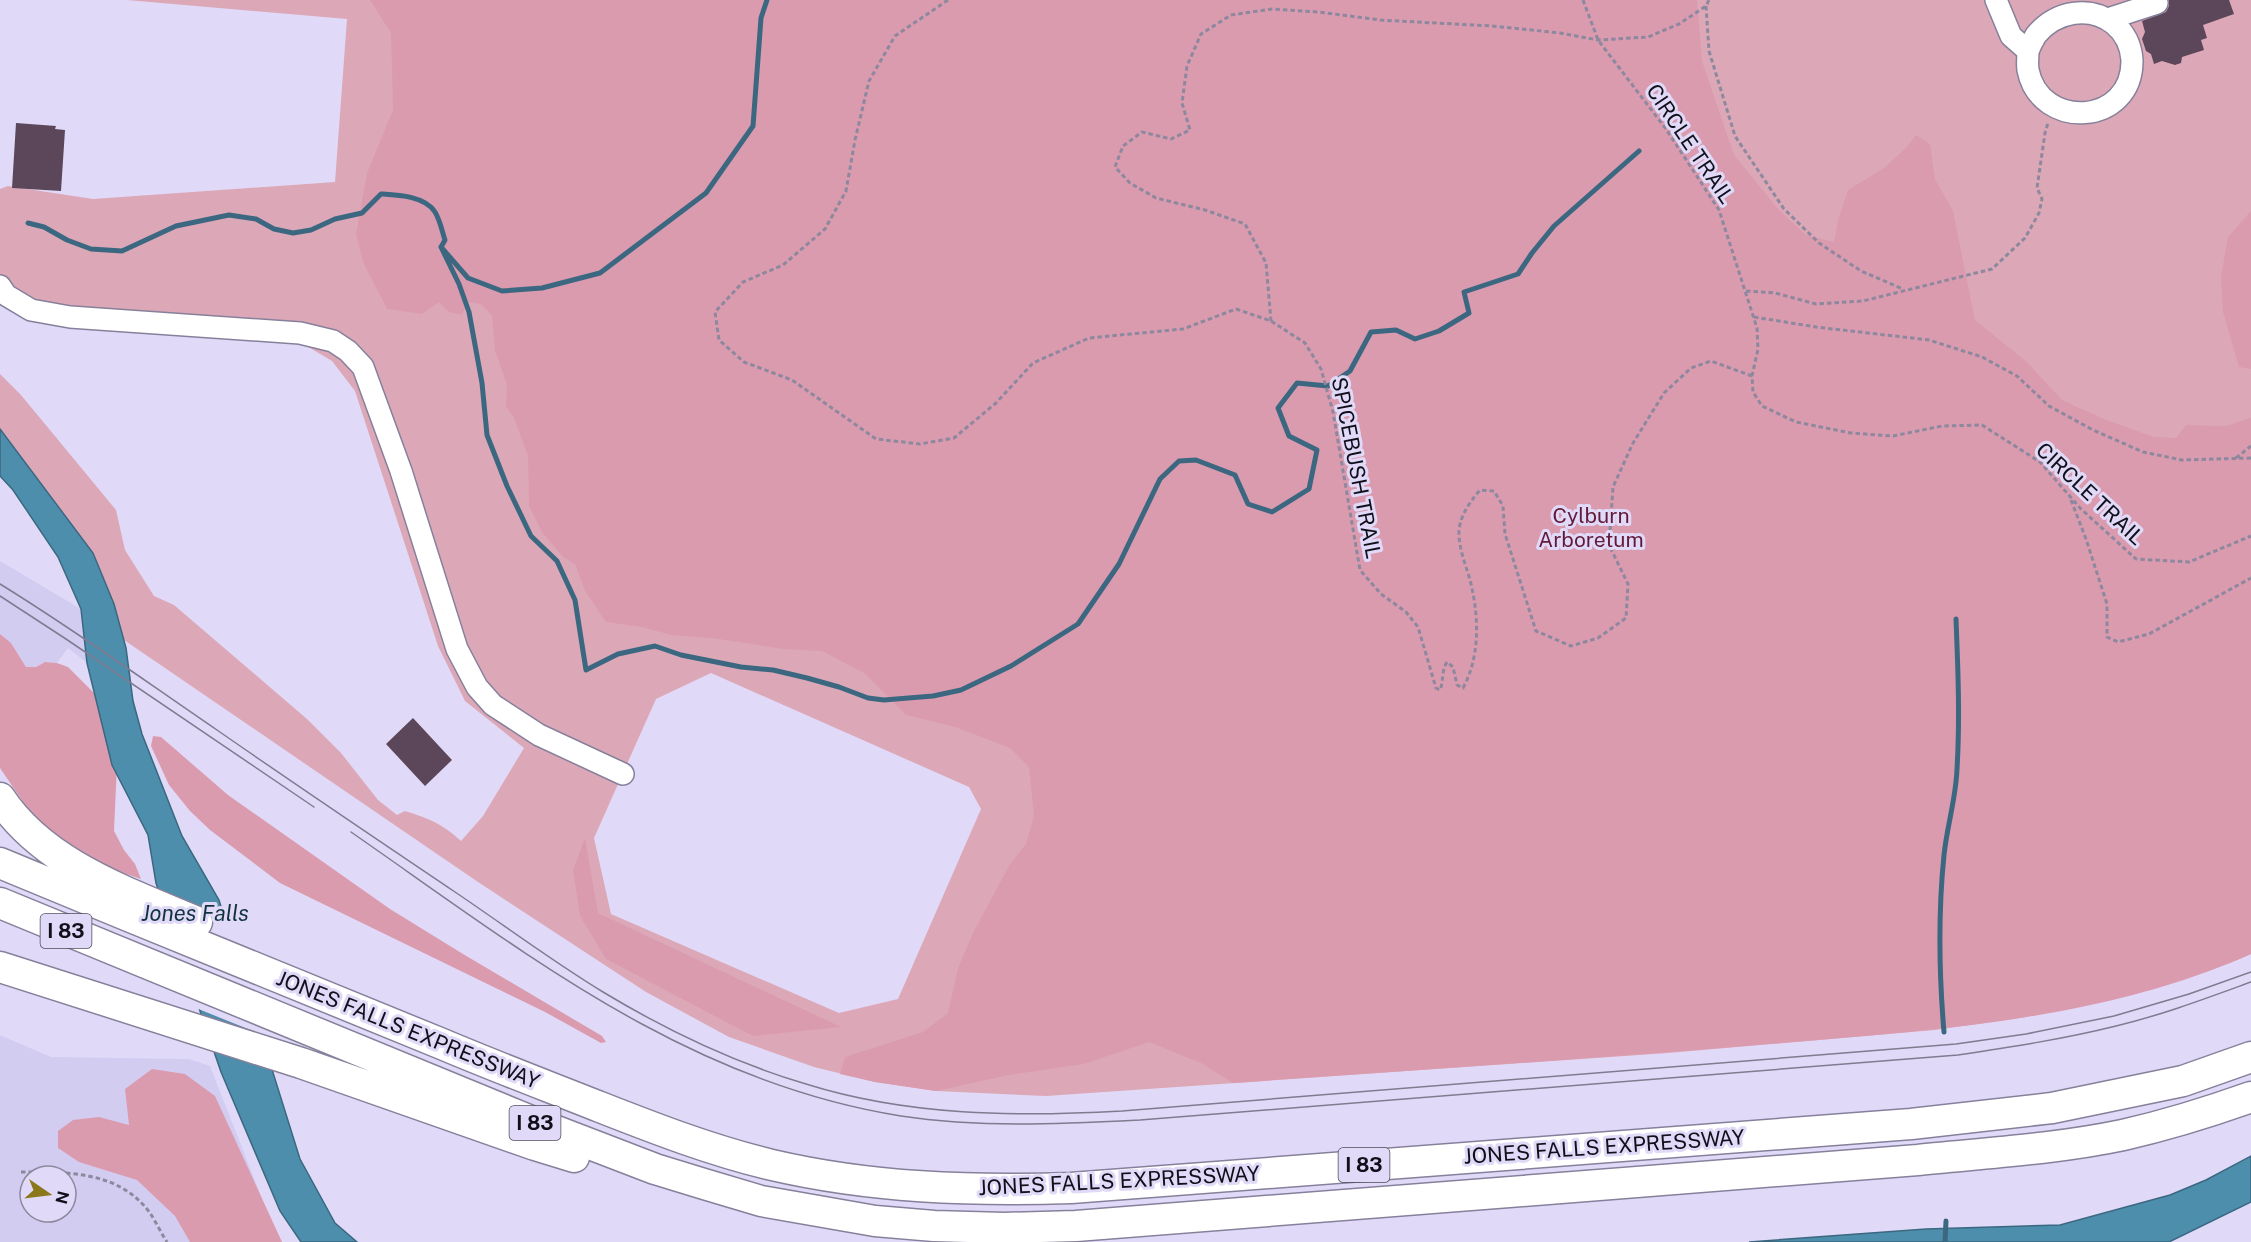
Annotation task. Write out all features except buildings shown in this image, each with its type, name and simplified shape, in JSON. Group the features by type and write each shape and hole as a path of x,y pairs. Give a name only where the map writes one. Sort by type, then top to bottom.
{"highway":[{"path":"0,798 38,839 104,884 133,907"},
{"name":"JONES FALLS EXPRESSWAY","path":"0,863 133,907 269,963 488,1063 712,1149 771,1165 826,1176 937,1189 1002,1190 1142,1183 1923,1122 2052,1108 2116,1096 2183,1081 2251,1057"},
{"name":"JONES FALLS EXPRESSWAY","path":"0,903 288,1022 655,1169 761,1201 875,1221 1004,1228 1076,1226 1918,1160 2056,1146 2123,1135 2179,1121 2251,1097"},
{"path":"0,967 301,1063 535,1145 653,1180 702,1192 761,1201"}],"lane":[{"path":"1996,0 2011,36 2028,51"},
{"path":"2108,19 2157,3"},
{"path":"2077,12 2093,13 2108,19 2119,28 2132,54 2132,68 2125,88 2110,105 2098,111 2084,114 2056,107 2035,86 2028,70 2028,51 2036,35 2061,16 2077,12"},
{"path":"0,286 6,295 31,310 70,317 307,334 333,341 348,351 363,367 401,471 457,649 477,687 493,705 539,735 622,774"}],"path":[{"name":"SPICEBUSH TRAIL","path":"948,0 895,36 869,81 846,191 825,229 783,265 743,282 716,312 719,340 744,362 792,380 876,440 920,444 954,438 996,403 1033,363 1089,338 1183,329 1236,309 1271,321 1305,343 1321,369 1333,412 1360,570 1381,594 1406,612 1418,627 1428,658 1430,675 1436,688 1440,690 1443,683 1442,669 1447,663 1453,667 1457,686 1463,688 1474,654 1477,637 1476,614 1471,584 1462,555 1459,530 1465,509 1480,490 1494,491 1503,506 1505,534 1536,631 1571,646 1598,638 1626,618 1628,584 1609,545 1613,488 1633,443 1664,393 1691,368 1711,361 1752,376"},
{"name":"CIRCLE TRAIL","path":"1583,0 1598,40 1666,129 1719,210 1754,317 1758,349 1752,376 1753,392 1762,406 1796,422 1851,433 1893,436 1942,426 1982,425 2040,462 2081,509 2136,559 2189,562 2251,536"},
{"path":"1271,321 1266,263 1245,224 1205,210 1156,198 1130,183 1115,167 1123,146 1142,132 1171,139 1190,130 1182,103 1187,66 1200,34 1231,15 1272,9 1380,20 1503,27 1598,40 1648,37 1679,24 1706,6 1709,0"},
{"path":"1706,6 1709,51 1735,136 1784,209 1819,243 1861,271 1905,290"},
{"path":"1746,291 1774,293 1816,304 1863,301 1992,269 2025,238 2039,213 2042,199 2037,188 2040,163 2045,133 2056,107"},
{"path":"1754,317 1816,327 1929,340 1982,357 2017,376 2049,405 2093,430 2143,452 2182,460 2251,458"},
{"path":"2235,459 2251,446"},
{"path":"2069,496 2107,604 2107,637 2118,642 2150,634 2251,578"},
{"path":"78,1174 107,1179 123,1187 150,1214 166,1242"}],"shaded area":[{"path":"0,561 81,609 87,663 68,648 57,663 45,662 36,667 26,667 11,643 0,634"},
{"path":"0,1035 51,1057 189,1059 210,1066 279,1242 0,1242"}],"green space":[{"name":"Cylburn Arboretum","path":"127,0 2251,0 2251,954 2139,993 2026,1017 1935,1030 1668,1053 1046,1096 936,1091 875,1082 814,1067 729,1037 646,992 478,882 89,616 82,571 0,453 0,374 21,395 116,510 125,550 154,596 174,605 307,719 341,753 378,800 397,815 405,811 428,819 461,841 483,816 524,748 465,701 438,646 355,391 332,361 300,342 32,319 0,305 0,189 8,186 93,199 335,182 347,19","holes":["711,673 969,787 981,809 898,999 839,1013 611,914 594,838 656,699"]},
{"name":"Cylburn Arboretum","path":"370,0 1697,0 1702,61 1734,155 1779,210 1806,235 1834,242 1838,220 1848,190 1884,168 1908,146 1916,135 1930,144 1935,179 1953,211 1975,320 2027,362 2062,400 2104,419 2154,437 2176,438 2186,425 2226,426 2251,418 2251,954 2194,977 2076,1008 1954,1027 1831,1039 1233,1083 1201,1063 1149,1042 1084,1064 1009,1075 936,1091 840,1074 845,1057 923,1032 948,1013 958,968 974,931 1010,864 1026,844 1034,816 1029,767 1010,748 955,727 906,715 864,673 822,651 784,649 712,638 671,635 642,627 606,622 585,591 575,564 563,557 542,532 529,506 528,456 514,418 506,406 507,384 495,351 492,315 481,304 468,302 462,315 449,312 439,302 422,314 387,309 363,262 356,234 367,173 393,110 391,33"},
{"path":"2251,211 2251,369 2239,367 2223,312 2221,277 2228,237"},
{"path":"0,634 11,643 26,667 36,667 45,662 68,667 106,705 117,765 114,831 135,864 141,879 112,869 62,843 34,818 0,768"},
{"path":"153,736 161,737 228,795 390,909 602,1036 606,1042 601,1043 545,1012 280,883 210,830 190,811 169,785 151,746"},
{"path":"585,838 598,913 841,1027 753,1036 606,959 580,916 573,870"},
{"path":"152,1069 185,1074 215,1096 282,1242 190,1242 175,1216 137,1180 79,1162 58,1148 58,1131 73,1120 99,1117 129,1125 125,1089"}],"water":[{"name":"Jones Falls","path":"0,429 93,553 114,604 126,648 133,701 142,734 182,836 219,900 300,1159 335,1223 357,1242 301,1242 280,1211 221,1072 156,883 148,835 112,765 87,663 81,609 58,557 13,490 0,476"},
{"path":"2251,1156 2251,1202 2169,1242 1749,1242 1926,1229 2060,1225 2170,1195 2206,1180"}],"pier":[{"path":"156,890 229,920 265,1036 196,1008"}],"waterway":[{"path":"28,223 44,227 67,240 91,249 122,251 176,226 229,215 256,219 274,229 293,233 311,230 335,219 362,213 381,194 395,195 411,197 431,207 438,218 445,240 441,247 468,278 502,291 542,288 600,273 706,193 753,126 761,18 767,0"},
{"path":"441,247 459,284 469,312 482,383 487,435 507,486 531,536 557,561 575,600 586,670 618,654 655,646 681,655 807,678 868,698 884,700 933,696 961,690 1011,666 1078,624 1119,564 1160,479 1179,461 1196,460 1235,475 1248,504 1272,512 1309,489 1317,450 1289,436 1278,408 1297,383 1328,386 1350,371 1371,332 1396,330 1415,339 1439,331 1469,313 1464,292 1518,274 1554,226 1639,151"},
{"path":"1944,1032 1940,921 1944,855 1957,769 1959,713 1956,619"},
{"path":"1945,1242 1946,1221"}],"tram line":[{"path":"0,584 83,637 276,771 603,992 676,1032 727,1056 779,1076 845,1095 884,1103 1002,1114 1122,1111 1956,1044 2026,1034 2114,1016 2189,994 2251,972"},
{"path":"0,596 314,807"},
{"path":"351,832 544,966 678,1043 749,1074 823,1099 931,1120 990,1124 1140,1120 1958,1055 2057,1039 2133,1022 2251,982"}]}
